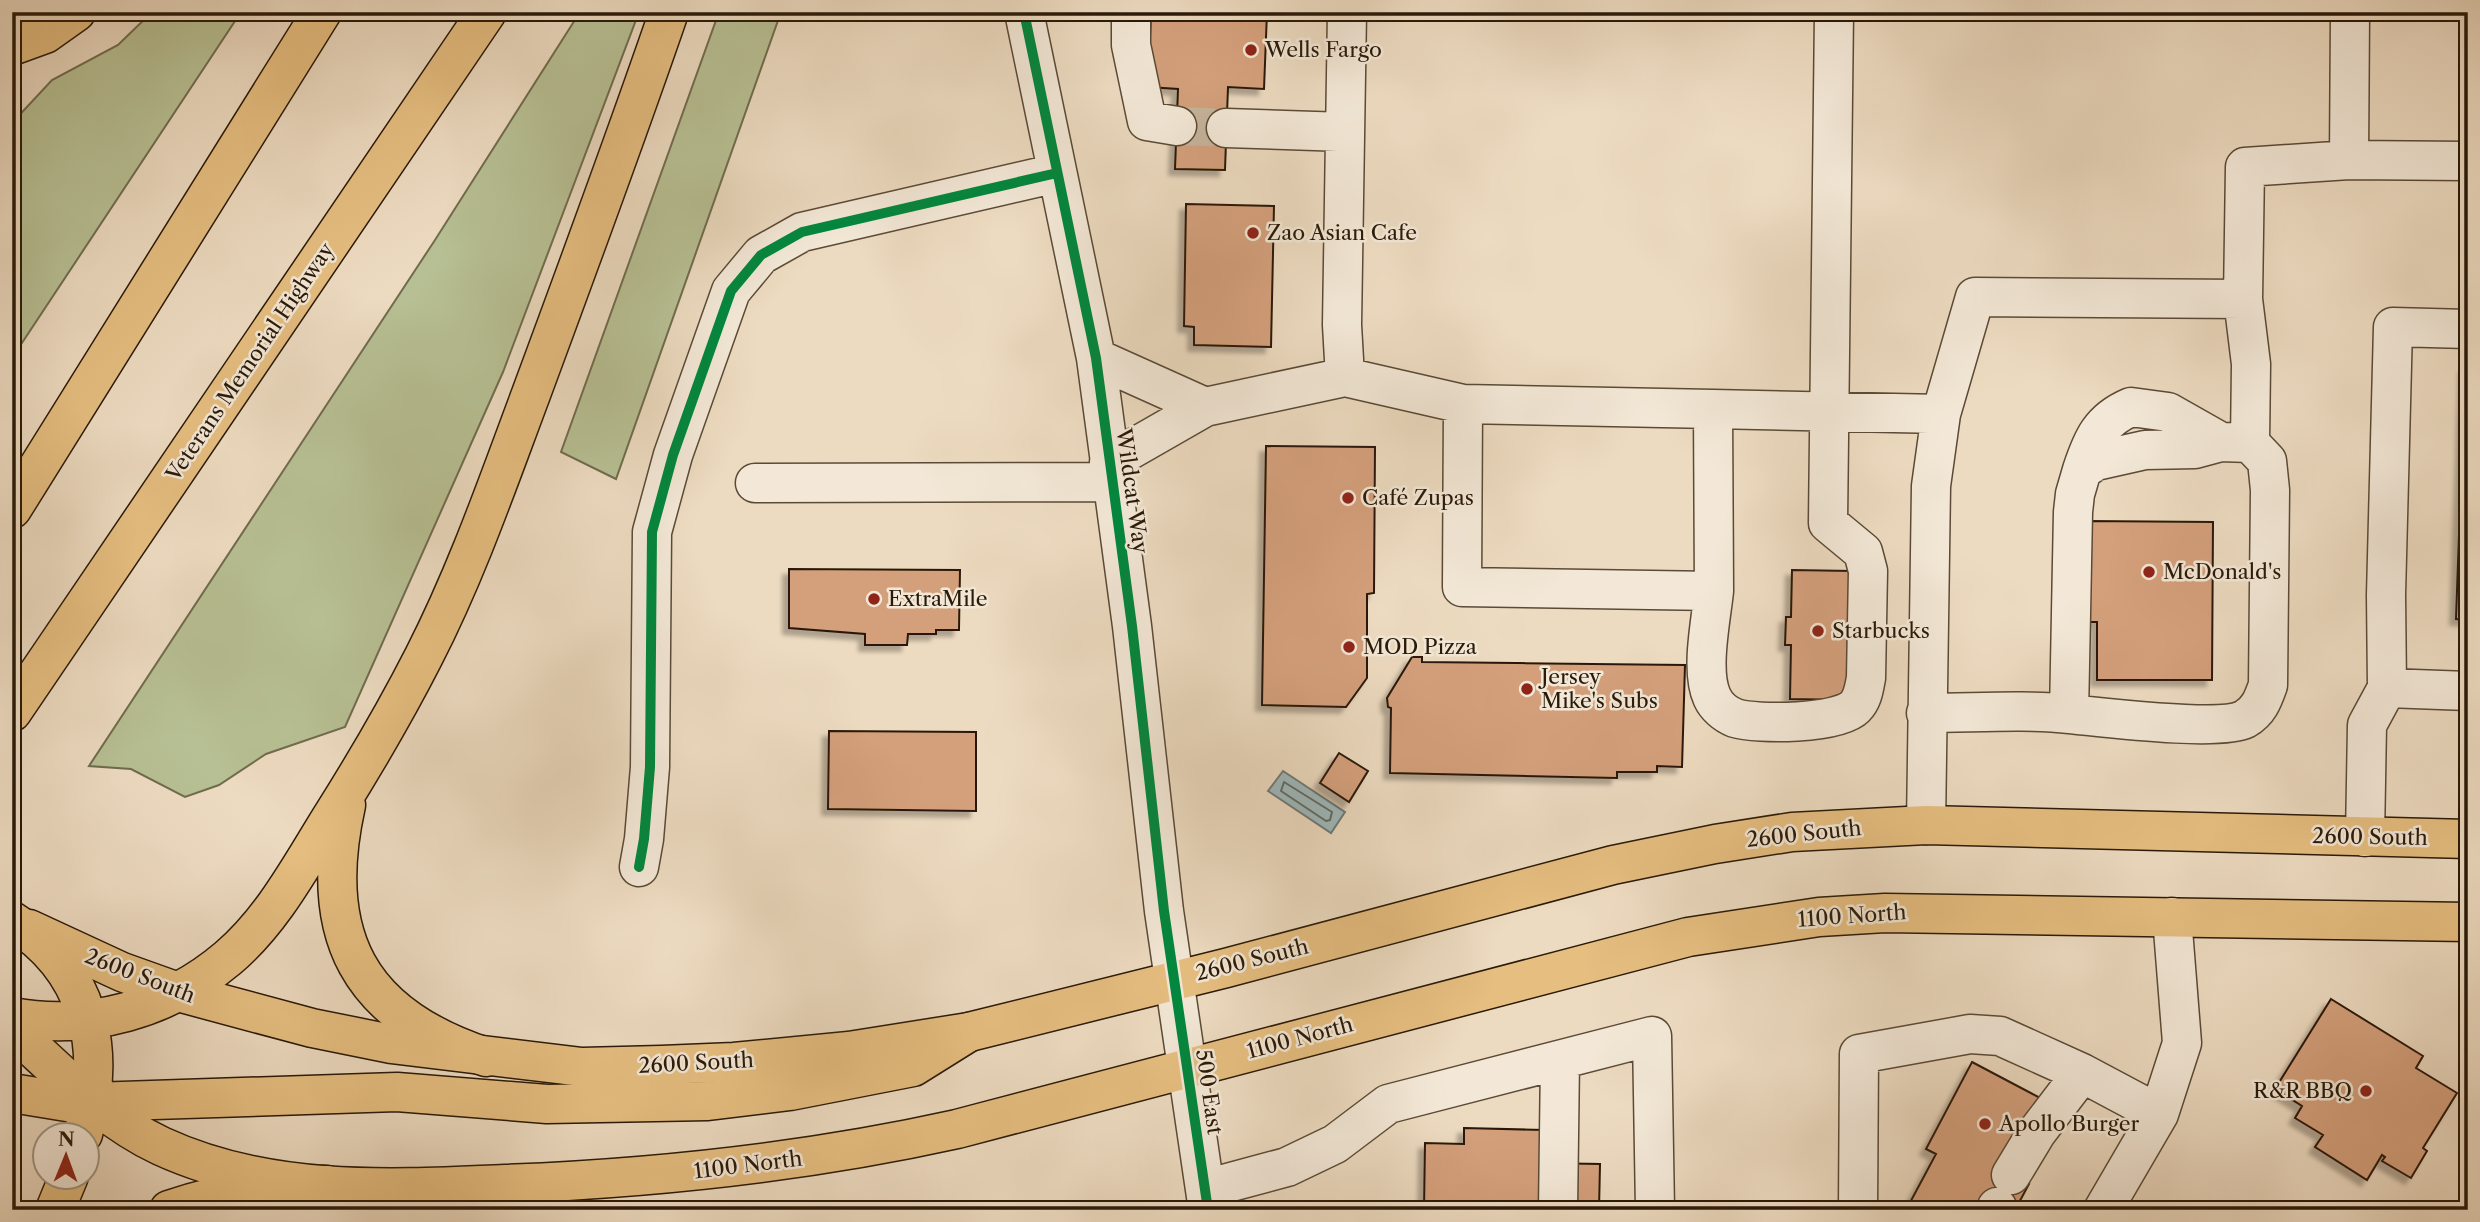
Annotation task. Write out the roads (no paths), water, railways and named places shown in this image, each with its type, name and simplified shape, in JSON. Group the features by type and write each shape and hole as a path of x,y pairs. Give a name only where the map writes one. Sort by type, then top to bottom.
{"main road":[{"path":"12,46 45,34 76,12"},
{"path":"12,509 322,12"},
{"name":"Veterans Memorial Highway","path":"12,712 487,12"},
{"path":"12,1017 65,1022 88,1020 135,1010 178,992 230,956 254,931 293,880 349,788 424,655 481,528 602,204 669,12"},
{"path":"349,788 337,868 342,927 356,965 377,994 416,1025 450,1044 486,1056"},
{"name":"2600 South","path":"12,920 122,972 178,992 312,1028 391,1044 582,1067 734,1062 849,1051 969,1032 1613,865 1715,844 1792,832 1926,825 2468,839"},
{"name":"1100 North","path":"12,1029 87,1119 196,1161 239,1174 327,1185 404,1199 656,1176 870,1148 957,1129 1688,937 1754,925 1885,913 2468,922"},
{"path":"12,920 48,950 68,974 88,1020 94,1052 87,1119"},
{"path":"12,1093 87,1119 397,1092 547,1104 708,1101 790,1091 913,1067 969,1032"},
{"path":"169,1210 240,1191 283,1185 327,1185"},
{"path":"55,1210 63,1190"}],"street":[{"name":"Wildcat Way","path":"1024,12 1096,358 1174,979"},
{"path":"1130,12 1137,80 1147,121 1177,126"},
{"path":"1345,377 1342,325 1347,12"},
{"path":"1713,409 1714,591 1708,685 1722,711 1735,718 1825,720 1843,715 1856,706 1863,694 1867,678 1868,571 1863,552 1828,523 1834,12"},
{"path":"2349,160 2350,12"},
{"path":"1226,128 1345,132"},
{"path":"2236,443 2251,365 2243,299 2245,167 2349,160 2468,161"},
{"path":"639,867 650,767 652,532 673,454 731,291 761,255 802,232 1057,173"},
{"path":"1926,825 1931,486 1941,414 1975,297 2243,299"},
{"path":"2365,837 2367,725 2387,688 2386,595 2393,327 2468,328"},
{"path":"1096,358 1205,407"},
{"path":"755,483 1110,472 1205,407 1345,377 1464,404 1941,414"},
{"path":"1464,404 1462,587 1714,591"},
{"path":"1926,713 2069,714 2109,721 2222,723 2244,720 2260,707 2268,685 2270,490 2267,461 2236,443 2168,412 2131,407 2102,425 2092,440 2073,512 2069,714"},
{"path":"2387,688 2468,691"},
{"path":"2103,1210 2159,1114 2182,1043 2172,917"},
{"name":"500 East","path":"1174,979 1206,1199"},
{"path":"1858,1210 1859,1055 1970,1034 2000,1036 2082,1073 2159,1114"},
{"path":"1206,1199 1287,1167 1335,1143 1388,1104 1652,1036 1655,1210"},
{"path":"1558,1210 1560,1060"},
{"path":"2001,1197 2037,1132 2082,1073"}],"water":[{"path":"1283,771 1345,812 1331,833 1268,791"}],"tunnel":[{"path":"1177,126 1226,128"}],"place":[{"name":"Wells Fargo","path":"1251,50"},
{"name":"Zao Asian Cafe","path":"1253,233"},
{"name":"Café Zupas","path":"1348,498"},
{"name":"McDonald's","path":"2149,572"},
{"name":"ExtraMile","path":"874,599"},
{"name":"Starbucks","path":"1818,631"},
{"name":"MOD Pizza","path":"1349,647"},
{"name":"Jersey Mike's Subs","path":"1527,689"},
{"name":"R&R BBQ","path":"2366,1091"},
{"name":"Apollo Burger","path":"1985,1124"}]}
